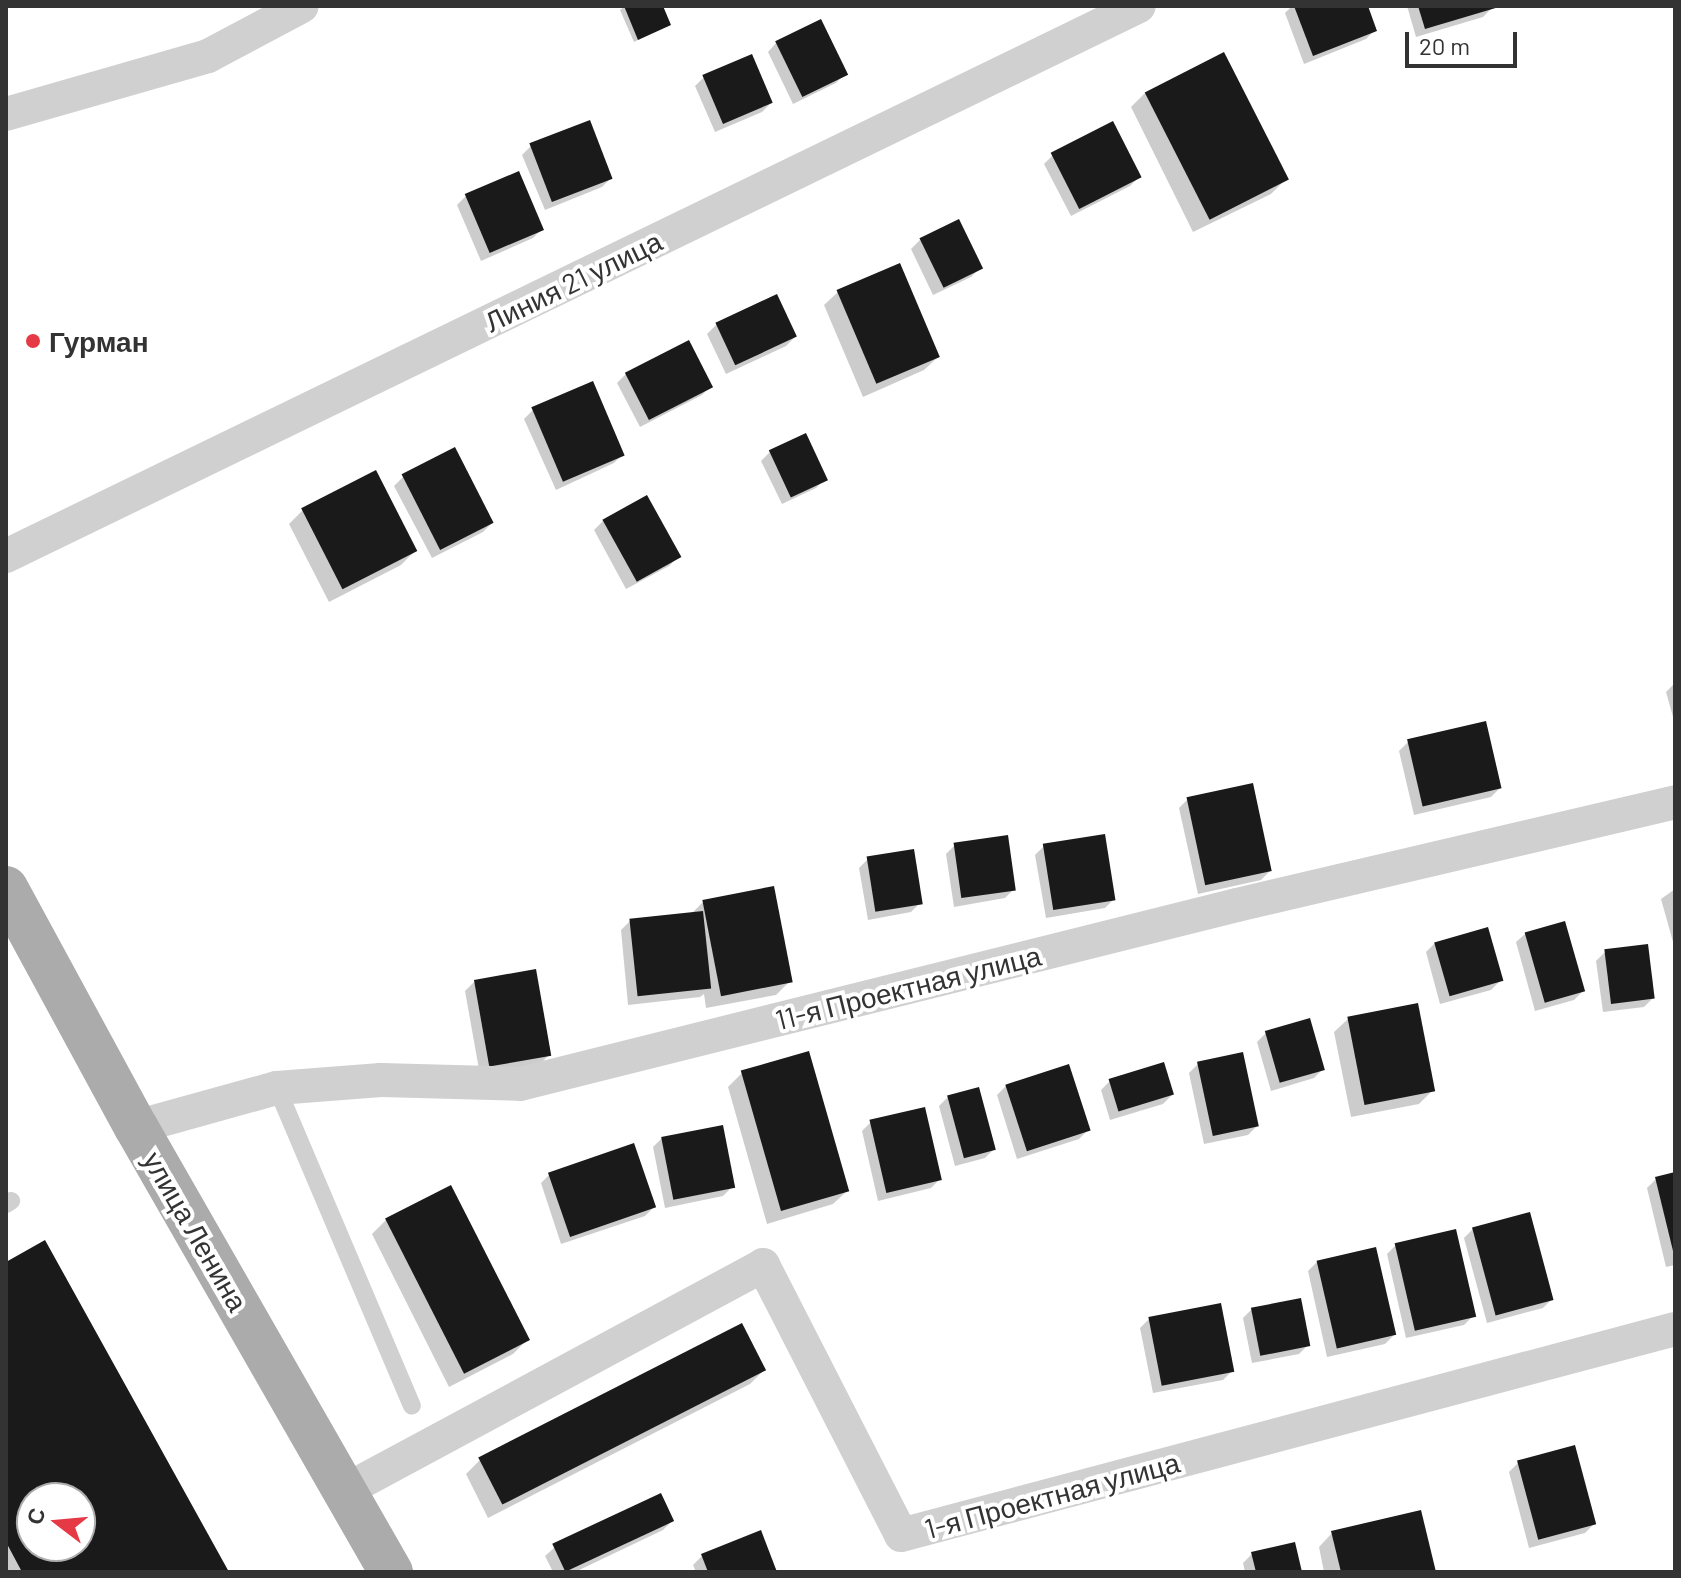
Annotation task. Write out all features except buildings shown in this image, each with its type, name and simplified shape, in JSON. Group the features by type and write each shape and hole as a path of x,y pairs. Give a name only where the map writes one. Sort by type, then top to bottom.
{"main road":[{"name":"улица Ленина","path":"6,888 136,1127 391,1572"}],"street":[{"path":"6,114 208,56 302,6"},
{"name":"Линия 21 улица","path":"6,556 1139,6"},
{"name":"11-я Проектная улица","path":"136,1127 277,1088 381,1080 520,1084 1237,905 1675,802"},
{"name":"1-я Проектная улица","path":"346,1490 763,1265 901,1535 1675,1329"}],"lane":[{"path":"277,1088 412,1406"}],"place":[{"name":"Гурман","path":"33,341"}]}
